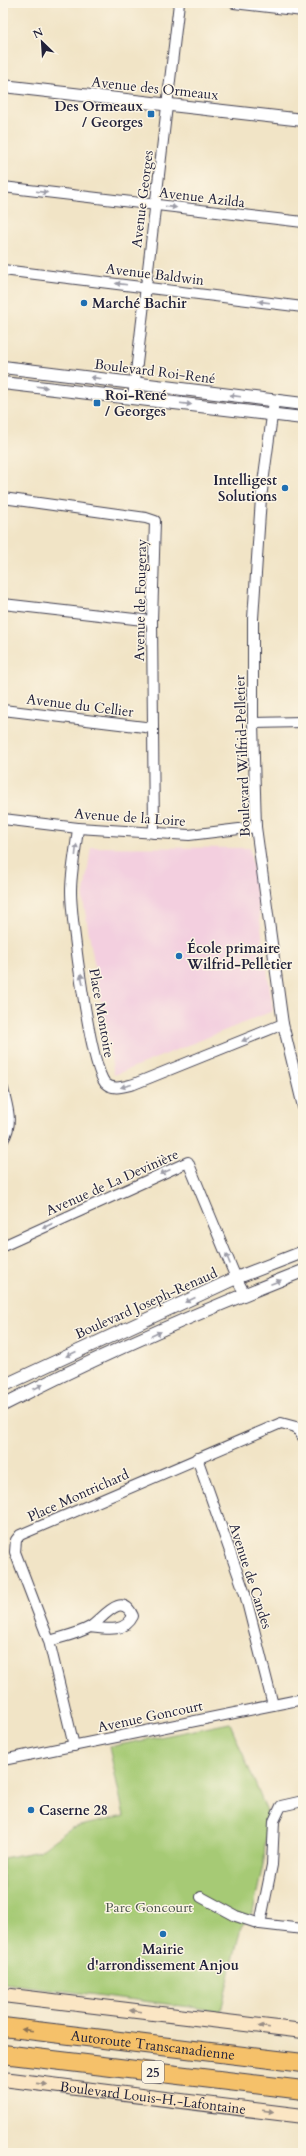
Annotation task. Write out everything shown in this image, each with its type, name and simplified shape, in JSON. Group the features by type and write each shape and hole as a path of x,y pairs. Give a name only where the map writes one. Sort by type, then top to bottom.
{"highway":[{"name":"Autoroute Transcanadienne","path":"3,2027 303,2063"},
{"path":"3,2042 303,2078"},
{"name":"Autoroute Transcanadienne","path":"3,2054 303,2090"}],"main road":[{"path":"3,1995 303,2031"},
{"name":"Boulevard Louis-H.-Lafontaine","path":"3,2079 303,2116"}],"street":[{"name":"Avenue Georges","path":"133,398 179,3"},
{"path":"234,3 303,11"},
{"name":"Avenue des Ormeaux","path":"3,86 303,120"},
{"name":"Avenue Azilda","path":"3,187 303,222"},
{"name":"Avenue Baldwin","path":"3,270 303,307"},
{"name":"Boulevard Roi-René","path":"3,367 303,404"},
{"name":"Boulevard Roi-René","path":"3,383 303,418"},
{"name":"Boulevard Wilfrid-Pelletier","path":"274,401 261,498 253,619 253,723 256,827 284,1024 303,1107"},
{"name":"Avenue de Fougeray","path":"3,498 146,518 155,522 152,622 154,833"},
{"path":"3,604 152,622"},
{"name":"Avenue du Cellier","path":"3,710 153,728"},
{"path":"253,723 303,722"},
{"name":"Avenue de la Loire","path":"3,819 78,828 189,835 256,827"},
{"name":"Place Montoire","path":"78,828 71,892 78,959 98,1070 106,1084 117,1088 134,1084 284,1024"},
{"path":"3,1089 10,1124 9,1130 3,1140"},
{"name":"Avenue de La Devinière","path":"3,1246 188,1162 236,1278 245,1294"},
{"name":"Boulevard Joseph-Renaud","path":"3,1386 236,1278 303,1252"},
{"path":"3,1405 53,1380 245,1294 303,1271"},
{"name":"Place Montrichard","path":"74,1746 49,1641 15,1552 16,1540 20,1536 281,1422 296,1427 303,1437"},
{"name":"Avenue de Candes","path":"197,1458 245,1594 273,1705"},
{"path":"49,1641 90,1627"},
{"name":"Avenue Goncourt","path":"3,1760 303,1699"},
{"path":"260,1924 272,1865 276,1814 281,1806 303,1801"},
{"path":"201,1897 236,1916 260,1924 303,1929"}],"shaded area":[{"name":"École primaire Wilfrid-Pelletier","path":"91,847 250,848 273,1011 114,1075 83,900"}],"green space":[{"name":"Parc Goncourt","path":"230,1723 267,1812 264,1860 253,1911 241,1927 221,2011 3,1983 3,1858 39,1851 71,1828 124,1816 109,1747"}],"place":[{"name":"Des Ormeaux / Georges","path":"151,114"},
{"name":"Marché Bachir","path":"84,303"},
{"name":"Roi-René / Georges","path":"97,403"},
{"name":"Intelligest Solutions","path":"285,488"},
{"name":"École primaire Wilfrid-Pelletier","path":"179,956"},
{"name":"Caserne 28","path":"31,1810"},
{"name":"Mairie d'arrondissement Anjou","path":"163,1934"}]}
